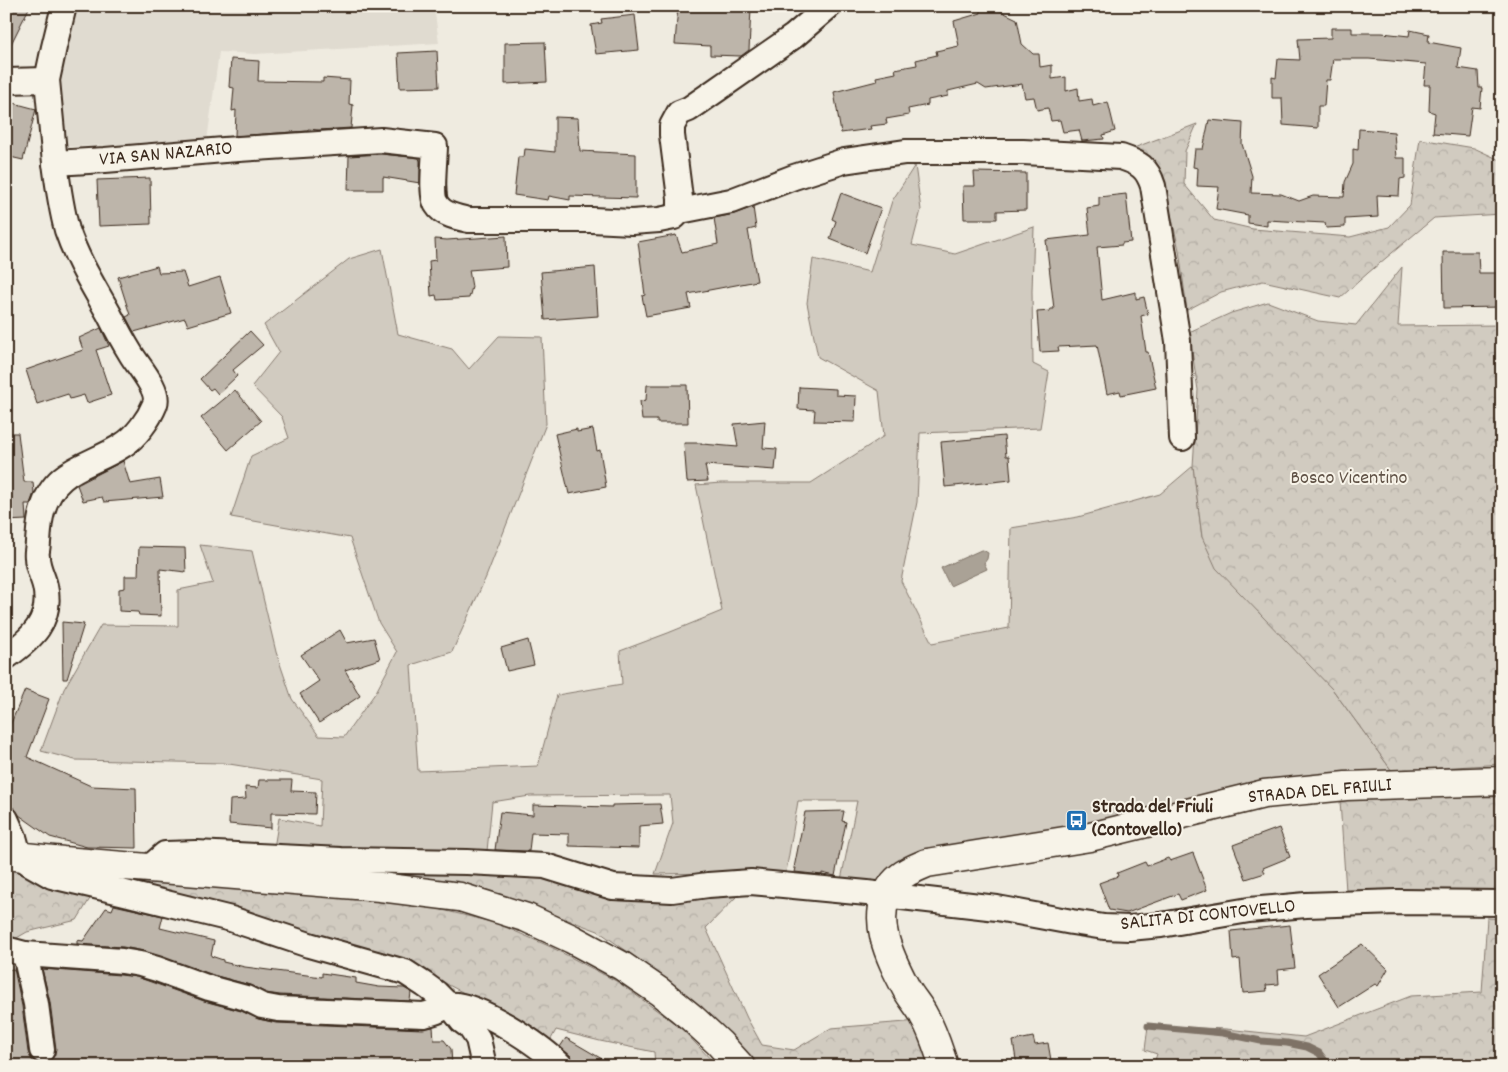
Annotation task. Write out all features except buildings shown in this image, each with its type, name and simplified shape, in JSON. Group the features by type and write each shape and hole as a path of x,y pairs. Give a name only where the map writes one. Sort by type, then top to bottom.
{"main road":[{"name":"STRADA DEL FRIULI","path":"887,895 895,882 910,871 927,864 1090,837 1264,794 1346,786 1502,781"},
{"path":"13,855 63,861 370,886 460,897 527,918 580,943 622,966 660,992 707,1031 740,1066"},
{"path":"887,895 883,905 882,927 885,943 908,991 924,1016 944,1066"}],"street":[{"path":"6,657 36,632 43,619 46,603 45,588 37,557 40,519 45,501 62,478 74,469 124,445 138,430 151,410 156,398 150,384 86,273 68,231 58,194 48,80 64,6"},
{"path":"829,6 794,36 679,114 672,126 672,135 680,211 731,201 794,176 844,161 905,152 1024,152 1121,157 1141,165 1149,175 1153,186 1178,341 1182,438"},
{"path":"6,81 48,80"},
{"name":"VIA SAN NAZARIO","path":"55,163 381,140 435,146 433,198 437,206 458,218 469,220 592,220 632,222 674,218 680,211"},
{"path":"6,819 14,837 13,855 52,876 231,919 309,945 405,972 425,985 470,1027 478,1039 484,1066"},
{"name":"SALITA DI CONTOVELLO","path":"149,868 165,854 196,853 342,860 468,862 545,866 613,887 672,890 708,884 751,882 997,908 1104,927 1129,928 1161,925 1249,910 1306,905 1397,902 1502,903"},
{"path":"42,1050 36,1004 15,952 140,964 209,988 246,998 262,1006 278,1009 424,1015 438,1011 447,1005 462,1006 484,1014 518,1033 549,1054 561,1066"}],"shaded area":[{"path":"72,6 434,6 439,43 255,54 219,52 207,141 64,147 59,56"},
{"path":"981,550 988,553 984,563 987,569 950,586 941,568"}],"green space":[{"path":"1197,124 1185,151 1184,184 1214,220 1253,229 1350,237 1389,227 1410,205 1420,139 1474,148 1502,161 1502,214 1434,218 1340,298 1263,281 1221,292 1187,310 1179,250 1165,188 1153,161 1131,149"},
{"path":"915,165 921,210 912,245 955,254 1034,227 1032,291 1033,364 1049,372 1040,428 920,433 917,502 901,581 932,643 1009,628 1011,528 1078,517 1160,494 1193,466 1202,537 1333,690 1392,771 1348,774 876,885 841,880 857,801 798,801 786,872 655,874 673,823 670,795 530,796 492,802 487,851 274,848 279,818 320,826 322,779 223,763 75,760 41,751 64,689 101,625 178,626 178,590 213,583 200,545 252,551 276,652 292,699 319,736 344,737 376,692 397,652 379,623 350,538 231,517 251,456 289,438 282,417 252,386 279,352 264,325 349,259 382,249 398,334 452,349 469,369 499,336 542,337 546,424 486,577 452,652 411,665 418,771 538,766 557,695 622,684 620,651 722,611 696,485 721,483 811,483 884,436 879,391 818,357 807,303 813,259 870,272 892,201"},
{"name":"Bosco Vicentino","path":"1402,267 1398,326 1502,325 1502,764 1392,771 1333,690 1216,568 1202,537 1193,466 1198,390 1189,332 1231,313 1268,302 1318,321 1356,325"},
{"path":"1402,796 1502,797 1502,890 1346,891 1340,801"},
{"path":"181,861 485,872 739,894 706,928 747,1018 762,1045 794,1050 831,1028 919,1021 930,1066 761,1066 715,1020 664,977 598,931 544,911"},
{"path":"6,868 17,869 91,897 77,920 27,932 10,942 6,941"},
{"path":"55,870 414,903 496,923 551,947 618,982 681,1028 717,1066 655,1066 654,1052 556,1030 550,1041 406,963"},
{"path":"1487,918 1502,919 1502,1066 1153,1066 1157,1054 1145,1050 1148,1026 1226,1029 1304,1037 1411,996 1482,992"}],"waterway":[{"path":"1148,1026 1223,1033 1261,1041 1307,1047 1319,1053 1329,1066"}],"place":[{"name":"Strada del Friuli (Contovello)","path":"1076,820"}]}
